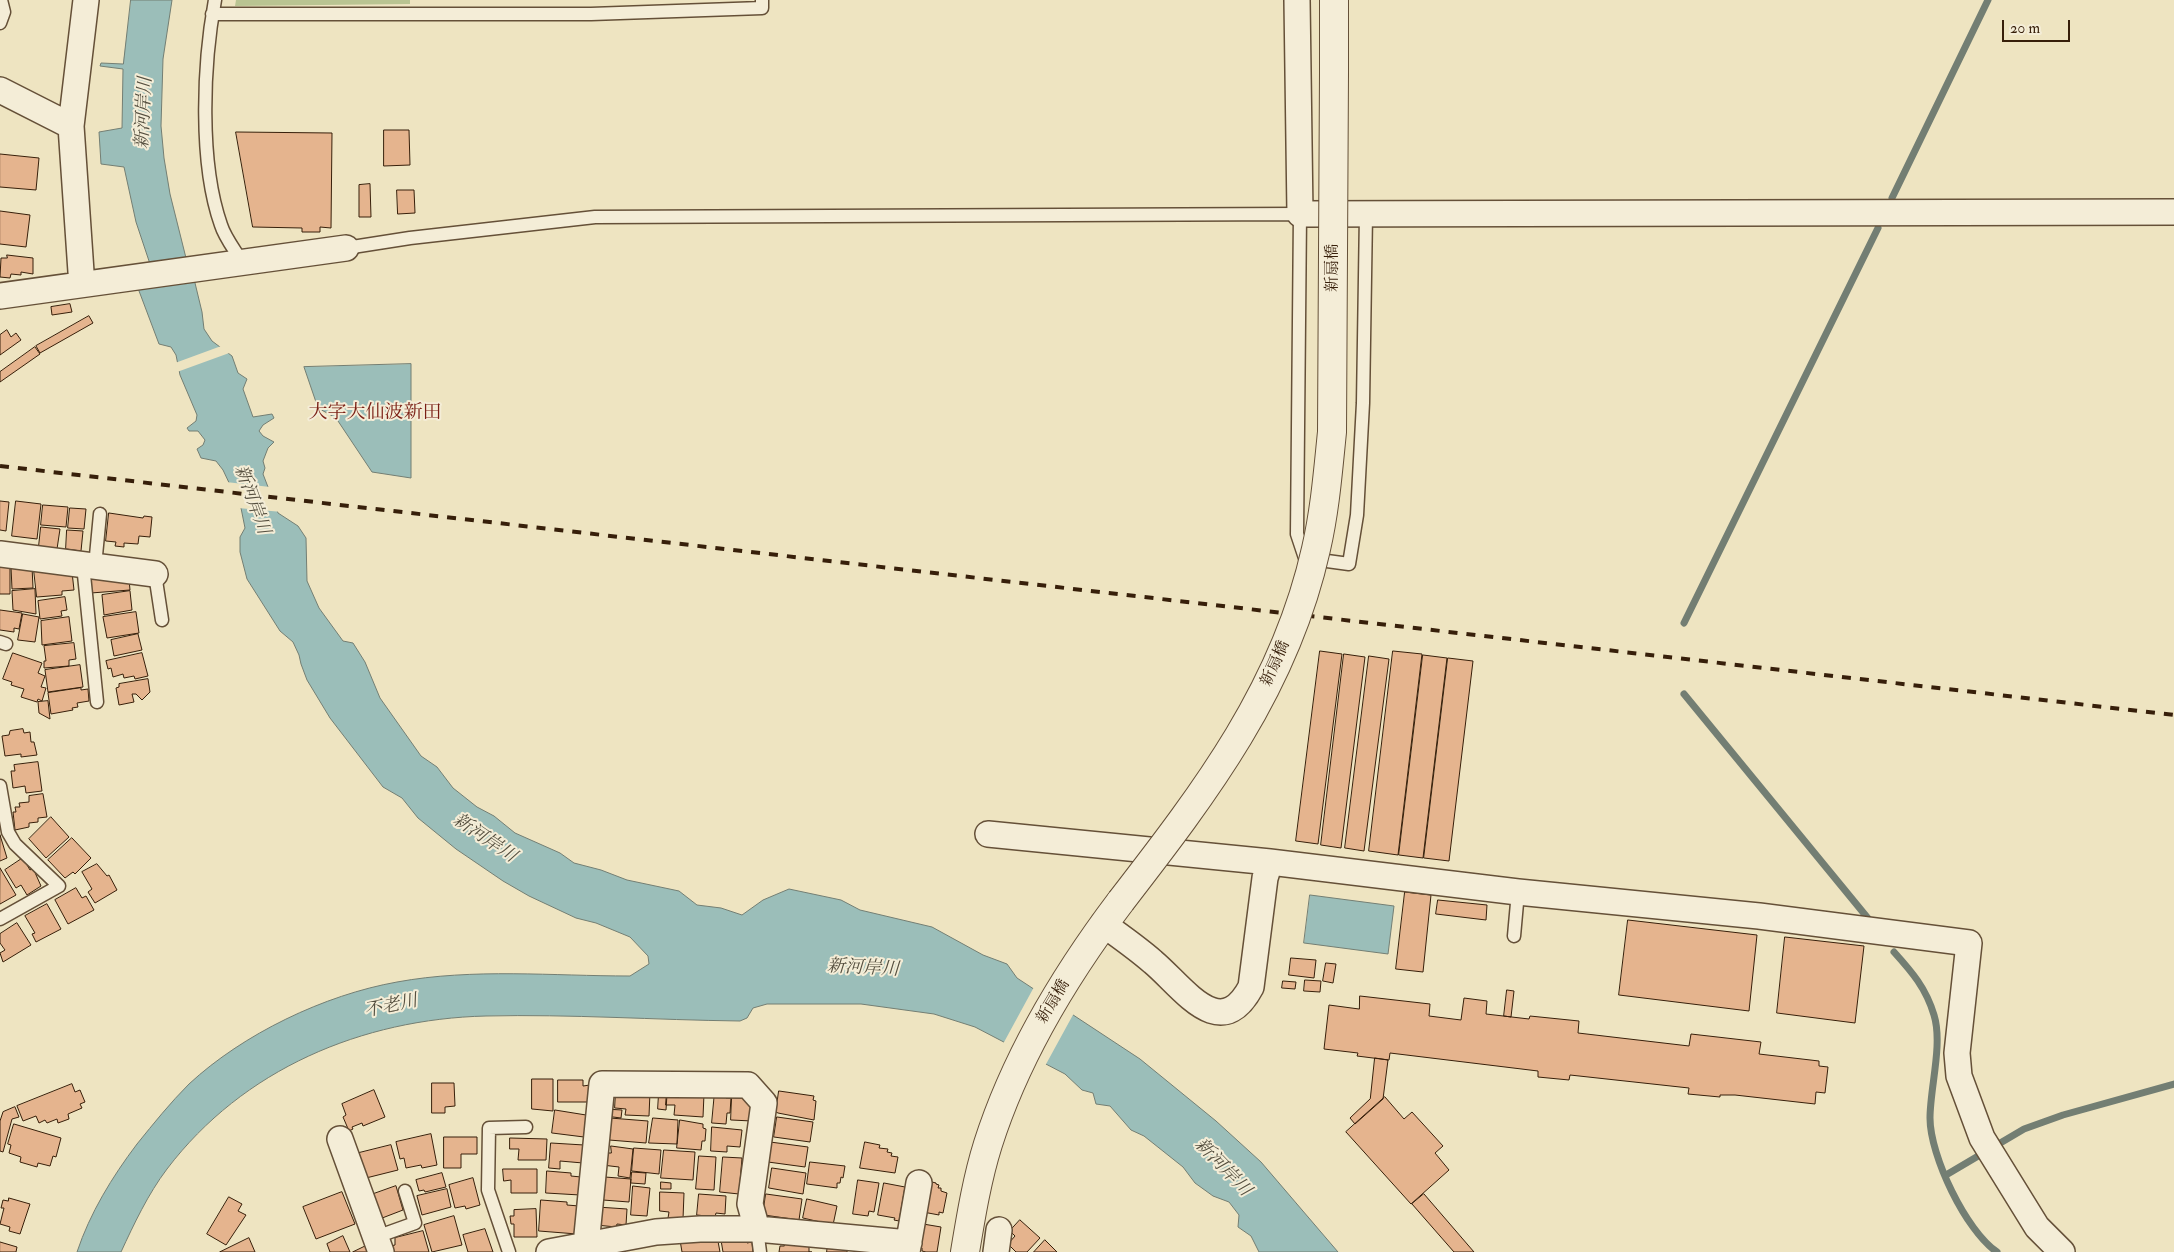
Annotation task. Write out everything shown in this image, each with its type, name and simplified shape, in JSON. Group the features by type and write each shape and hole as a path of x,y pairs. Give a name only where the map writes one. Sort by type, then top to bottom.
{"street":[{"path":"83,284 71,126 86,0"},
{"path":"1297,0 1300,214 2174,212"},
{"name":"新扇橋","path":"965,1252 972,1208 988,1144 1029,1044 1081,955 1180,824 1239,737 1274,673 1307,583 1322,515 1332,432 1334,0"},
{"path":"0,90 71,126"},
{"path":"0,296 346,248"},
{"path":"0,554 155,574"},
{"path":"988,834 1270,862 1518,892 1759,916 1969,943 1957,1053 1958,1076 1982,1138 2037,1227 2062,1252"},
{"path":"1103,924 1153,962 1195,1002 1205,1009 1221,1012 1236,1007 1244,1001 1252,987 1265,878 1270,862"},
{"path":"758,1241 750,1204 764,1103 748,1086 602,1084 567,1249 659,1242 700,1229 758,1241 908,1247 919,1183"},
{"path":"340,1139 378,1245"}],"lane":[{"path":"0,23 4,12 1,0"},
{"path":"215,0 205,86 210,185 233,263"},
{"path":"212,14 591,14 762,8 762,0"},
{"path":"346,248 410,238 595,217 1300,214 1296,534 1305,558 1349,564 1357,515 1362,412 1366,214"},
{"path":"98,702 89,565 100,514"},
{"path":"155,574 162,620"},
{"path":"0,786 8,832 15,844 59,886 0,920"},
{"path":"1514,936 1518,892"},
{"path":"509,1252 488,1190 489,1128 526,1127"},
{"path":"378,1245 415,1223 405,1191"}],"green space":[{"path":"236,0 410,0 410,4 235,6"}],"water":[{"path":"131,0 172,0 163,59 161,126 164,158 170,194 186,258 195,283 204,329 212,341 232,356 238,373 247,379 243,389 253,417 272,414 274,418 263,425 259,431 263,436 274,442 268,448 263,461 265,468 263,474 278,513 298,526 306,538 307,581 319,608 343,641 353,643 365,662 380,698 421,756 437,767 453,788 477,807 494,816 515,833 560,853 574,863 601,870 627,880 679,891 697,905 721,908 742,915 763,900 789,889 841,900 860,910 932,927 983,955 1007,964 1017,978 1140,1059 1216,1121 1261,1162 1338,1252 1259,1252 1251,1236 1238,1227 1239,1215 1229,1202 1213,1196 1195,1183 1183,1167 1144,1136 1131,1130 1110,1106 1096,1104 1093,1093 1082,1090 1065,1074 975,1027 934,1014 861,1004 767,1004 753,1008 747,1018 740,1021 486,1016 440,1019 395,1027 351,1039 308,1056 269,1077 231,1103 197,1134 167,1169 154,1189 136,1220 121,1252 77,1252 88,1223 110,1182 137,1144 175,1098 210,1066 259,1033 286,1019 341,996 397,982 455,975 484,974 630,976 649,964 648,956 630,937 596,923 576,918 529,896 503,881 456,849 418,818 402,798 383,787 330,718 307,680 293,642 280,631 247,579 240,552 240,537 245,528 241,508 223,470 216,461 201,458 197,449 203,445 205,440 198,431 189,431 187,428 196,421 197,415 180,375 176,355 171,347 159,344 130,267 150,264 136,222 124,167 101,164 99,132 122,128 123,69 100,66 101,63 123,64"},
{"path":"411,364 411,478 372,472 336,418 318,408 304,367"},
{"path":"1310,895 1394,906 1388,954 1304,943"}],"pier":[{"path":"224,345 232,352 177,372 175,363"},
{"path":"226,482 270,487 282,512 238,508"},
{"path":"1034,987 1074,1013 1045,1066 1003,1044"}],"building":[{"path":"384,130 409,130 410,165 384,166"},
{"path":"236,132 332,133 331,228 320,227 320,232 302,232 302,228 253,227"},
{"path":"0,154 39,158 36,190 0,187"},
{"path":"370,184 371,217 359,217 359,185"},
{"path":"397,190 414,190 415,213 398,214"},
{"path":"0,211 30,215 26,247 0,244"},
{"path":"7,255 33,258 33,274 21,272 21,275 11,274 10,278 0,277 1,258 7,258"},
{"path":"70,304 72,312 52,315 51,307"},
{"path":"89,316 93,323 40,353 36,346"},
{"path":"7,330 11,337 16,333 21,340 0,355 0,335"},
{"path":"35,347 40,354 0,382 0,372"},
{"path":"0,501 9,502 6,531 0,530"},
{"path":"16,501 41,504 37,539 12,536"},
{"path":"43,505 68,507 66,527 41,525"},
{"path":"70,508 86,509 84,529 68,528"},
{"path":"109,513 143,518 144,516 152,517 150,537 139,536 138,544 124,543 124,547 115,546 116,542 106,541"},
{"path":"41,527 60,529 57,549 39,546"},
{"path":"67,530 83,531 81,551 66,549"},
{"path":"0,566 10,566 10,594 0,594"},
{"path":"32,566 33,588 12,589 11,567"},
{"path":"34,570 72,572 74,590 62,591 62,595 37,597"},
{"path":"90,578 129,579 130,590 91,593"},
{"path":"35,589 36,614 13,610 12,591"},
{"path":"130,591 132,610 104,615 102,595"},
{"path":"65,597 67,610 61,611 62,616 40,619 38,601"},
{"path":"0,610 22,613 19,629 14,628 14,632 0,630"},
{"path":"136,612 139,633 107,638 103,617"},
{"path":"23,614 39,617 35,642 18,640"},
{"path":"69,617 72,641 42,645 41,621"},
{"path":"138,634 142,650 114,656 111,640"},
{"path":"74,643 76,659 69,660 69,666 44,668 44,661 46,661 44,646"},
{"path":"1320,651 1342,654 1318,844 1296,841"},
{"path":"1393,651 1422,654 1398,855 1369,851"},
{"path":"13,653 42,663 38,673 45,676 41,687 46,688 42,701 38,699 37,702 21,697 24,689 11,685 12,682 3,679"},
{"path":"142,653 148,676 135,679 134,676 124,678 123,674 113,677 111,668 108,669 106,661"},
{"path":"1344,654 1365,657 1341,848 1321,845"},
{"path":"1423,655 1447,658 1423,858 1399,855"},
{"path":"1369,656 1389,659 1364,851 1345,848"},
{"path":"1448,658 1473,661 1449,861 1424,858"},
{"path":"80,665 83,687 48,692 45,670"},
{"path":"148,679 150,692 142,700 136,694 132,694 134,702 119,705 116,688 119,687 119,684"},
{"path":"81,688 81,690 88,689 89,701 77,703 78,707 72,708 73,710 51,714 48,693"},
{"path":"48,701 50,719 39,713 38,702"},
{"path":"23,729 24,733 30,732 31,742 34,742 37,755 5,756 2,736 9,735 10,731"},
{"path":"38,762 42,791 26,793 25,786 13,788 11,771 15,771 14,765"},
{"path":"43,794 47,817 38,818 38,822 29,823 29,827 15,830 13,812 16,812 15,807 20,807 19,803 29,802 29,796"},
{"path":"51,817 69,837 46,858 29,839"},
{"path":"0,835 7,858 0,861"},
{"path":"72,838 91,858 75,874 73,872 65,878 48,860"},
{"path":"23,858 30,870 33,868 41,886 27,895 21,885 16,888 5,870"},
{"path":"97,864 107,876 109,875 117,890 95,903 88,892 92,889 82,872"},
{"path":"0,868 16,895 0,904"},
{"path":"76,888 82,898 86,896 94,910 68,924 55,900"},
{"path":"1405,892 1431,895 1423,972 1396,969"},
{"path":"1438,900 1487,905 1486,920 1436,914"},
{"path":"47,904 61,929 36,942 32,934 35,933 25,916"},
{"path":"1628,920 1757,935 1749,1011 1619,995"},
{"path":"17,923 31,945 3,962 0,953 5,950 0,943 0,934"},
{"path":"1785,937 1864,946 1855,1023 1777,1013"},
{"path":"1291,958 1316,960 1314,978 1289,975"},
{"path":"1326,963 1336,964 1333,983 1323,981"},
{"path":"1305,980 1321,981 1320,992 1304,991"},
{"path":"1283,981 1296,982 1295,989 1282,988"},
{"path":"1507,990 1514,991 1511,1017 1504,1016"},
{"path":"1360,996 1430,1004 1429,1016 1461,1020 1464,998 1487,1001 1486,1014 1529,1019 1530,1016 1579,1021 1578,1033 1689,1046 1691,1034 1761,1042 1759,1054 1819,1061 1819,1066 1828,1067 1825,1093 1816,1092 1815,1104 1735,1095 1720,1095 1720,1097 1688,1094 1689,1088 1570,1075 1569,1080 1538,1077 1538,1071 1390,1053 1389,1060 1357,1056 1358,1053 1324,1049 1329,1005 1359,1009"},
{"path":"1375,1058 1388,1060 1383,1099 1355,1124 1350,1118 1370,1099"},
{"path":"532,1079 553,1079 553,1111 532,1109"},
{"path":"558,1080 583,1080 583,1086 590,1085 590,1102 558,1102"},
{"path":"432,1083 454,1083 455,1106 445,1107 445,1113 432,1113"},
{"path":"72,1084 75,1092 80,1090 85,1102 80,1104 82,1108 68,1114 69,1119 58,1123 57,1119 47,1123 45,1120 39,1123 36,1116 23,1121 17,1106"},
{"path":"374,1090 385,1117 363,1126 362,1123 352,1127 353,1129 349,1131 343,1117 346,1115 342,1104"},
{"path":"616,1091 650,1092 649,1116 625,1115 626,1109 615,1108"},
{"path":"667,1091 704,1094 703,1117 674,1115 675,1105 666,1105"},
{"path":"715,1091 726,1092 726,1098 731,1098 730,1113 727,1113 726,1124 712,1123"},
{"path":"779,1091 814,1096 813,1100 816,1101 814,1120 776,1112"},
{"path":"659,1093 667,1094 666,1110 658,1109"},
{"path":"732,1096 744,1097 744,1100 750,1101 753,1104 752,1121 731,1120"},
{"path":"1385,1097 1404,1119 1412,1112 1443,1146 1435,1153 1449,1170 1411,1204 1346,1132"},
{"path":"15,1107 19,1117 12,1119 3,1152 0,1151 0,1121 3,1112"},
{"path":"605,1109 622,1110 621,1118 605,1116"},
{"path":"555,1110 586,1115 584,1137 552,1133"},
{"path":"777,1117 813,1122 810,1142 774,1137"},
{"path":"610,1118 648,1121 646,1143 609,1140"},
{"path":"653,1118 678,1120 677,1144 649,1143"},
{"path":"680,1120 703,1124 703,1128 706,1129 705,1141 702,1141 701,1150 677,1148"},
{"path":"14,1124 61,1138 56,1157 53,1156 50,1166 38,1163 37,1167 20,1162 21,1157 9,1153 11,1145 8,1144"},
{"path":"712,1127 742,1130 740,1147 727,1146 727,1152 711,1151"},
{"path":"431,1134 437,1165 422,1168 421,1165 406,1168 404,1158 400,1159 396,1142"},
{"path":"444,1137 477,1137 477,1154 461,1154 461,1168 444,1168"},
{"path":"510,1138 547,1139 546,1160 518,1160 519,1149 510,1149"},
{"path":"770,1142 808,1147 805,1167 768,1162"},
{"path":"865,1142 880,1145 879,1148 888,1149 887,1152 892,1153 891,1156 898,1157 895,1173 860,1168"},
{"path":"551,1143 584,1145 583,1163 560,1161 560,1169 549,1168"},
{"path":"391,1145 398,1170 366,1178 359,1153"},
{"path":"611,1146 633,1149 630,1178 618,1176 619,1167 602,1165 603,1153 611,1153"},
{"path":"634,1148 661,1150 659,1174 632,1171"},
{"path":"664,1150 695,1152 693,1180 661,1178"},
{"path":"699,1156 716,1157 714,1190 696,1189"},
{"path":"723,1157 742,1158 739,1194 720,1192"},
{"path":"810,1162 845,1166 843,1178 841,1177 840,1183 837,1183 837,1188 807,1184"},
{"path":"772,1168 806,1173 803,1194 769,1188"},
{"path":"503,1169 537,1169 537,1193 511,1193 511,1180 504,1181"},
{"path":"547,1171 571,1173 571,1176 581,1177 580,1195 546,1193"},
{"path":"632,1172 646,1173 645,1184 631,1183"},
{"path":"442,1173 446,1187 425,1192 424,1190 419,1191 416,1180"},
{"path":"605,1177 631,1179 629,1202 603,1200"},
{"path":"473,1178 480,1205 466,1209 465,1206 455,1208 449,1185"},
{"path":"858,1180 879,1183 874,1212 869,1211 868,1216 853,1214"},
{"path":"924,1180 936,1183 939,1185 938,1188 941,1188 941,1191 947,1193 943,1213 939,1212 939,1215 923,1212"},
{"path":"661,1182 671,1183 671,1189 661,1189"},
{"path":"884,1183 905,1187 899,1221 894,1220 895,1218 878,1215"},
{"path":"396,1186 403,1210 377,1220 368,1196"},
{"path":"633,1186 650,1188 647,1216 631,1215"},
{"path":"447,1189 451,1207 422,1215 417,1196"},
{"path":"342,1192 355,1224 316,1239 303,1207"},
{"path":"660,1192 684,1193 683,1219 668,1218 669,1212 660,1211"},
{"path":"699,1194 726,1196 725,1214 716,1213 715,1217 697,1215"},
{"path":"766,1194 802,1199 799,1220 764,1215"},
{"path":"1424,1194 1474,1252 1454,1252 1412,1204"},
{"path":"229,1197 242,1204 238,1211 246,1215 226,1245 207,1234"},
{"path":"9,1198 30,1204 20,1234 9,1231 10,1227 0,1224 4,1208 1,1208 3,1200 8,1201"},
{"path":"807,1199 837,1206 833,1225 803,1218"},
{"path":"541,1200 567,1202 567,1205 579,1206 577,1234 539,1231"},
{"path":"597,1207 627,1209 626,1225 617,1224 616,1227 596,1225"},
{"path":"536,1209 537,1237 514,1237 514,1224 511,1224 510,1216 514,1216 514,1210"},
{"path":"454,1216 462,1245 432,1252 424,1225"},
{"path":"1020,1220 1040,1238 1027,1252 1016,1252 1008,1244 1015,1236 1010,1231"},
{"path":"917,1223 941,1227 937,1252 922,1251 922,1248 913,1246"},
{"path":"485,1229 493,1252 468,1252 463,1235"},
{"path":"423,1231 429,1252 393,1252 391,1246 395,1245 395,1238"},
{"path":"343,1236 350,1252 330,1252 327,1244"},
{"path":"717,1236 720,1252 682,1252 680,1240"},
{"path":"746,1237 747,1243 752,1242 753,1252 723,1252 721,1240"},
{"path":"249,1238 255,1252 220,1252"},
{"path":"1045,1240 1057,1252 1034,1252"},
{"path":"0,1242 17,1247 16,1252 0,1252"},
{"path":"784,1243 809,1244 809,1252 779,1252 780,1246 784,1246"},
{"path":"828,1244 848,1246 847,1252 827,1252"},
{"path":"368,1245 371,1252 353,1252"}],"waterway":[{"path":"1892,198 1988,0"},
{"path":"1684,623 1878,228"},
{"path":"1684,694 1871,922"},
{"path":"1894,952 1918,981 1931,1005 1934,1015 1937,1052 1930,1118 1936,1152 1943,1172 1962,1210 1973,1228 1997,1252"},
{"path":"1946,1175 2024,1129 2063,1115 2174,1084"}],"railway":[{"path":"0,466 2174,715"}],"district":[{"name":"大字大仙波新田","path":"375,414"}],"water label":[{"name":"新河岸川","path":"145,113"},
{"name":"新河岸川","path":"251,500"},
{"name":"新河岸川","path":"484,839"},
{"name":"新河岸川","path":"863,969"},
{"name":"不老川","path":"391,1007"},
{"name":"新河岸川","path":"1222,1168"}]}
